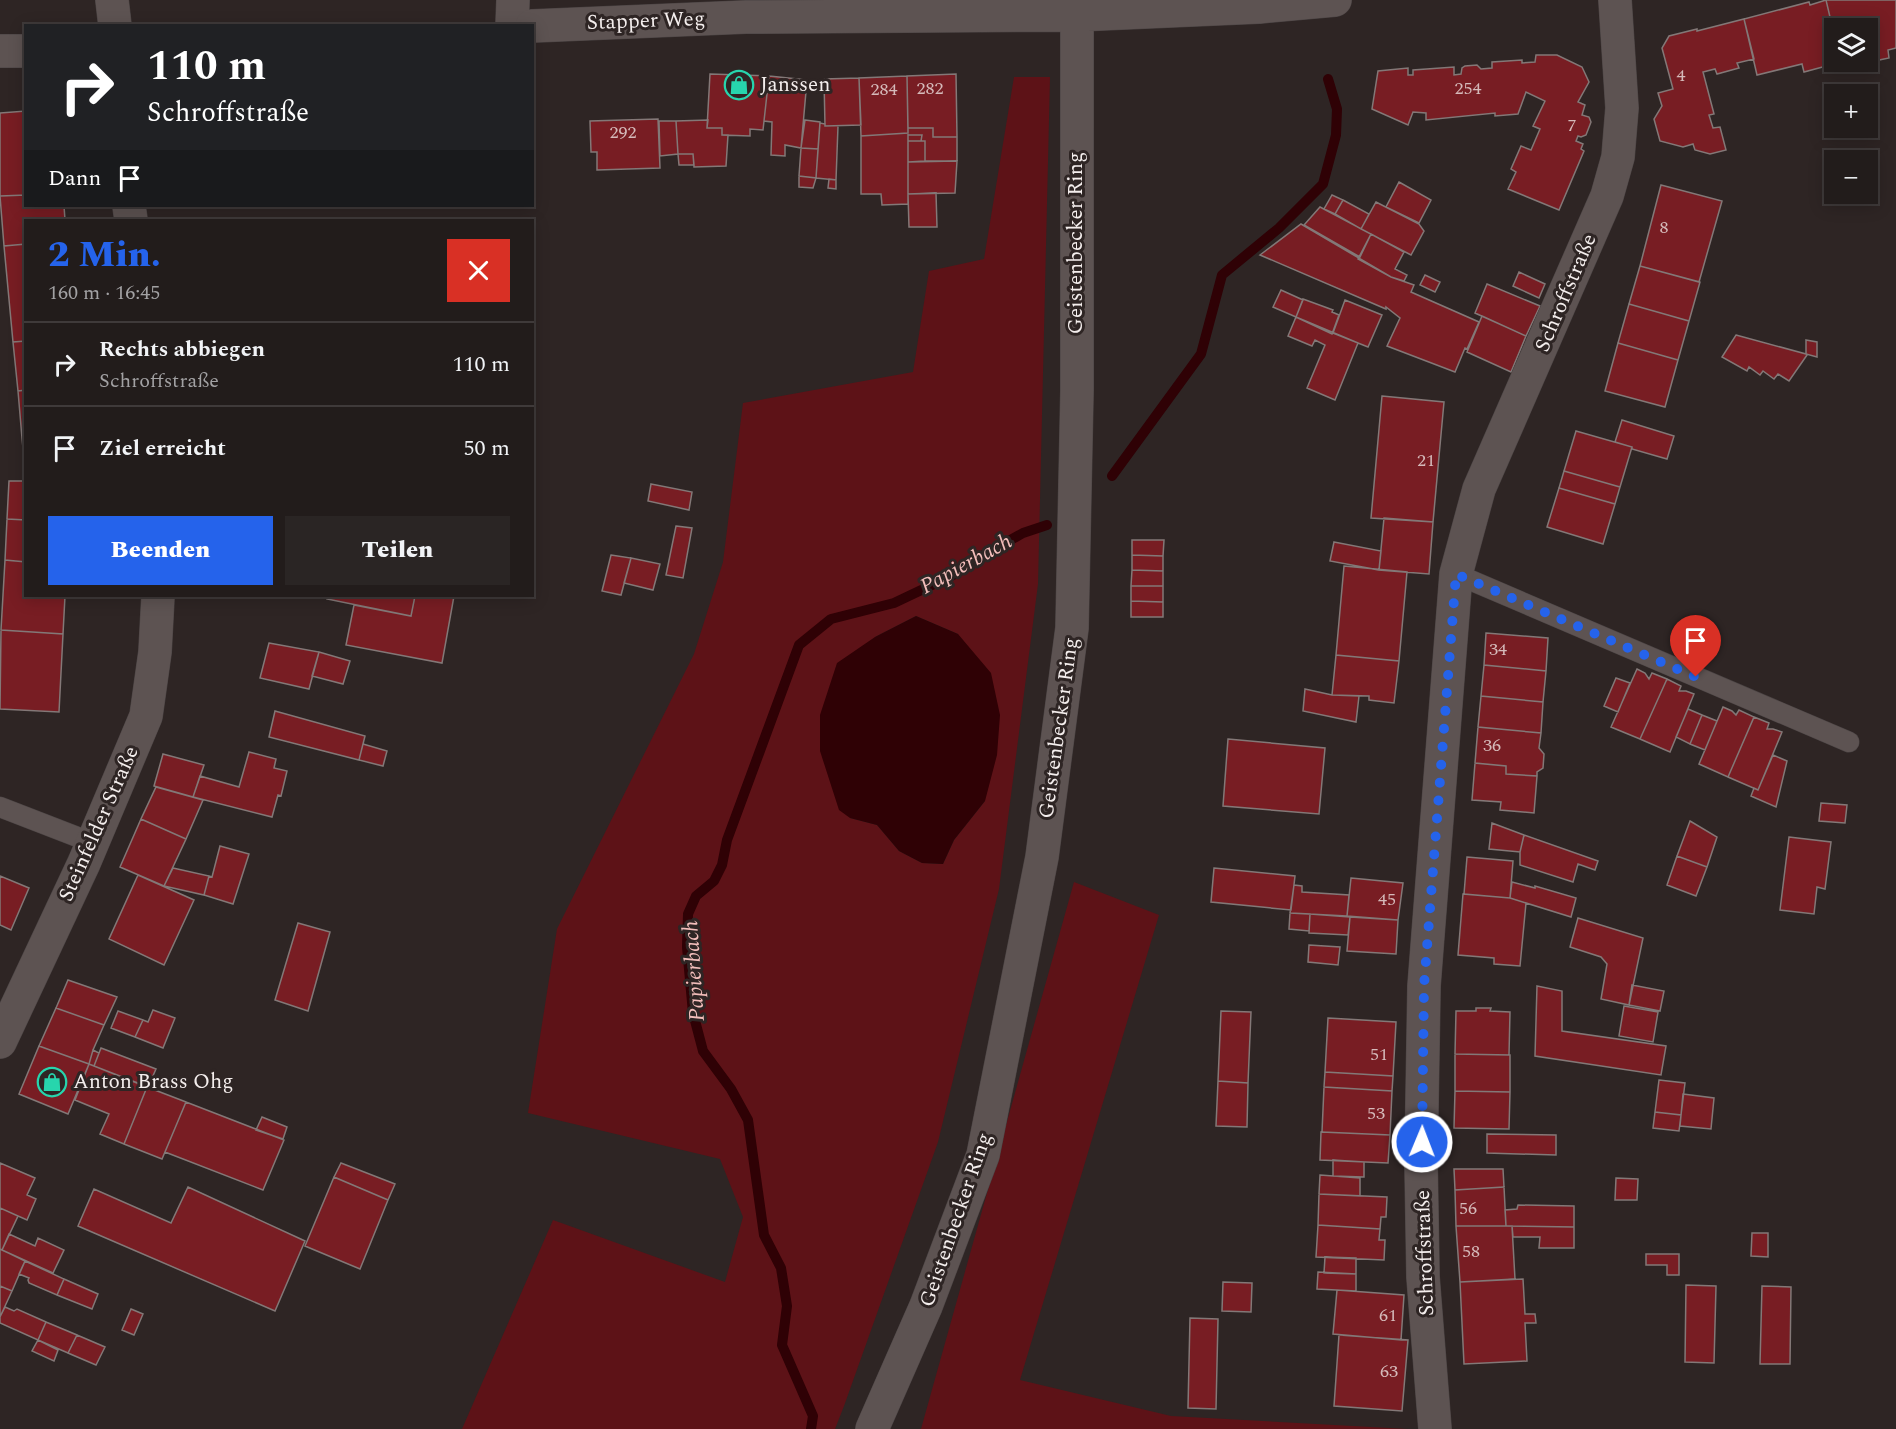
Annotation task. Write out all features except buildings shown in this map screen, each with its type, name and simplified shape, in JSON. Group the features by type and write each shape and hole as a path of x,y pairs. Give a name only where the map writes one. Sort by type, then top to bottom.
{"main road":[{"path":"112,0 115,24"},
{"path":"512,24 513,0"},
{"name":"Stapper Weg","path":"534,26 746,17 1077,8 1259,8 1335,0"},
{"name":"Schroffstraße","path":"1435,1429 1423,1265 1421,1161 1424,986 1456,574 1479,489 1607,196 1617,161 1622,108 1615,0"},
{"name":"Geistenbecker Ring","path":"872,1429 926,1306 983,1155 1042,857 1072,628 1077,390 1077,8"},
{"path":"0,51 24,51"},
{"name":"Steinfelder Straße","path":"0,1042 93,843 146,716 155,652 158,597"}],"lane":[{"path":"1456,574 1849,742"},
{"path":"0,807 93,843"}],"shaded area":[{"path":"1014,77 1050,77 1038,584 999,889 938,1142 835,1429 462,1429 553,1220 725,1282 743,1217 720,1159 528,1113 557,929 694,654 723,562 743,403 913,372 929,271 984,259","holes":["916,616 958,634 985,801 954,840 943,864 922,863 899,851 877,825 850,818 875,637"]},
{"path":"916,616 958,634 991,673 1000,715 997,755 985,801 954,840 943,864 922,863 899,851 877,825 850,818 839,810 820,751 820,715 837,663 875,637"},
{"path":"1074,882 1159,915 1020,1380 1171,1416 1408,1429 921,1429"}],"waterway":[{"name":"Papierbach","path":"1112,476 1201,354 1222,275 1279,228 1323,184 1336,135 1337,109 1328,79"},
{"name":"Papierbach","path":"811,1429 813,1416 782,1345 787,1306 781,1268 764,1235 748,1120 731,1089 703,1051 693,1013 687,947 688,914 696,896 714,881 722,865 727,840 799,645 831,619 894,603 953,575 955,571 1023,533 1047,525"}],"place":[{"name":"Janssen","path":"739,85"},
{"name":"Anton Brass Ohg","path":"52,1082"}],"route":[{"path":"1422,1142 1424,986 1456,574 1696,677"}]}
